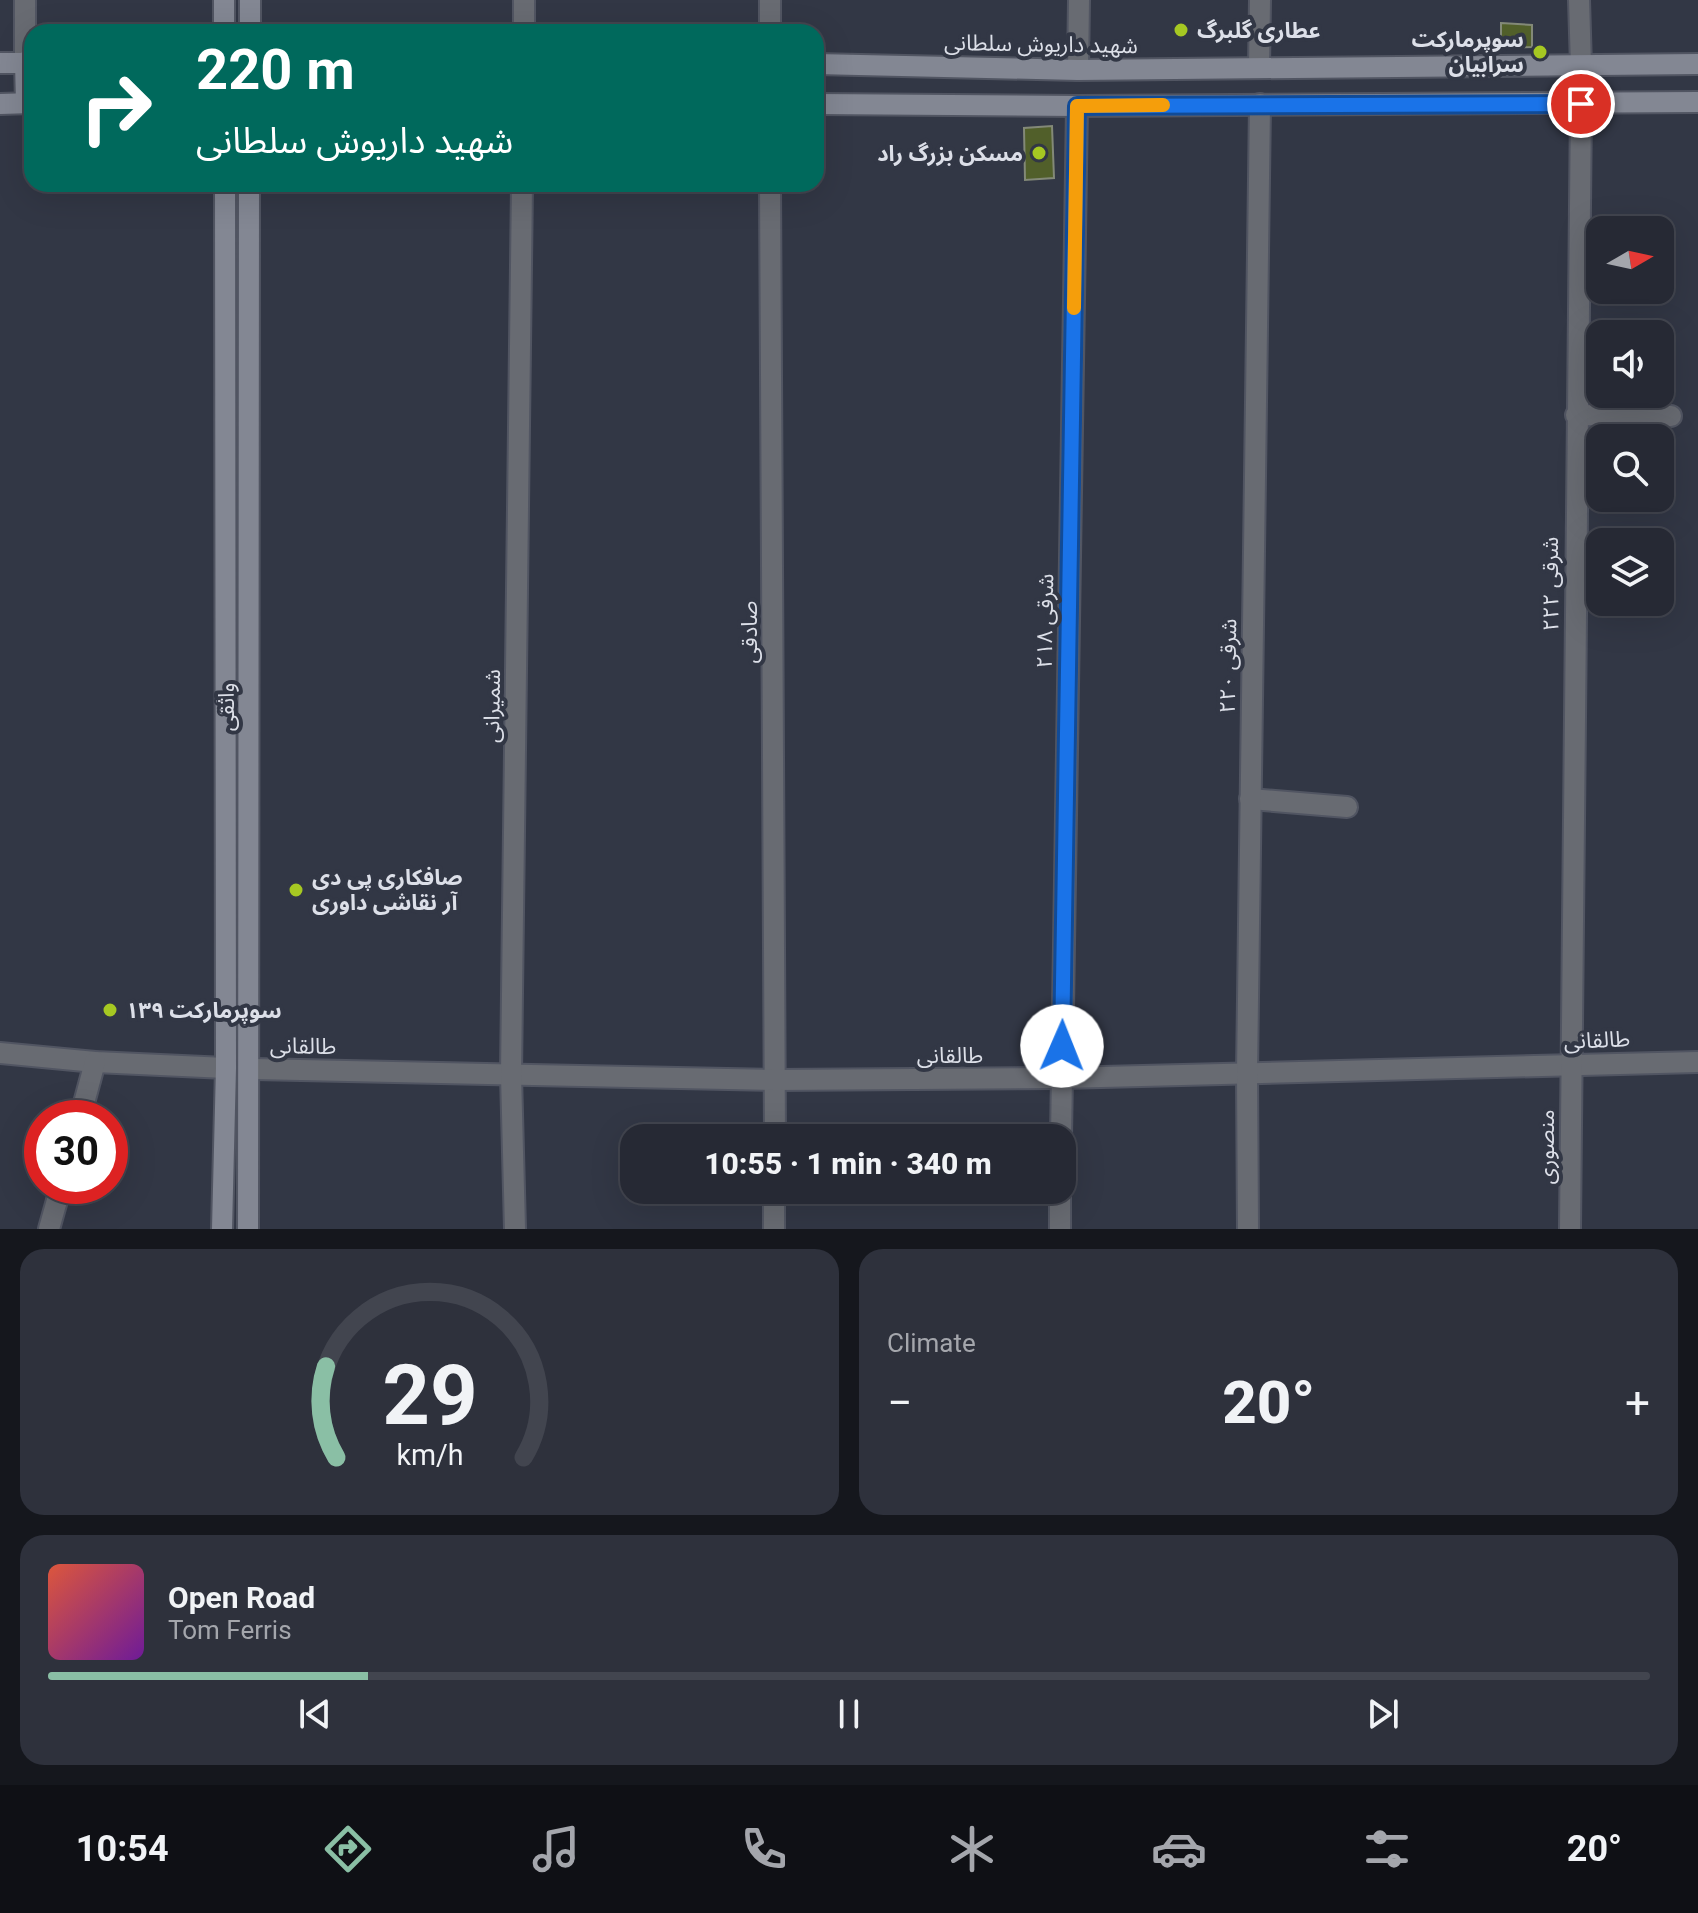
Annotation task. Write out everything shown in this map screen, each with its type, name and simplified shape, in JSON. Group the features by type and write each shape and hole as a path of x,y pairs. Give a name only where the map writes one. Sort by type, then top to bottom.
{"main road":[{"path":"224,0 224,24"},
{"path":"250,0 250,24"},
{"path":"0,63 24,62"},
{"name":"شهید داریوش سلطانی","path":"824,64 1078,70 1698,64"},
{"path":"1581,66 1581,104"},
{"path":"1259,67 1260,104"},
{"path":"1077,106 1078,70"},
{"path":"824,104 1077,106 1698,102"},
{"path":"0,104 24,103"},
{"path":"222,1229 226,1068 225,192"},
{"name":"واثقی","path":"248,1229 249,192"},
{"path":"226,1068 250,1069"}],"street":[{"path":"25,0 27,24"},
{"path":"524,0 524,24"},
{"path":"770,0 770,24"},
{"path":"1078,70 1079,0"},
{"path":"1259,67 1260,0"},
{"path":"1579,0 1581,66"},
{"name":"۲۲۰ شرقی","path":"1248,1229 1247,1073 1260,104"},
{"name":"۲۲۲ شرقی","path":"1570,1065 1581,104"},
{"name":"۲۱۸ شرقی","path":"1061,1124 1077,106"},
{"name":"شمیرانی","path":"515,1229 511,1075 522,192"},
{"name":"صادقی","path":"770,192 775,1124"},
{"path":"1576,415 1671,416"},
{"path":"1250,799 1347,807"},
{"path":"0,1053 95,1062 226,1068"},
{"path":"85,1100 95,1062"},
{"name":"طالقانی","path":"250,1069 775,1080 1062,1078 1698,1062"},
{"name":"منصوری","path":"1570,1065 1570,1229"},
{"path":"49,1229 56,1204"},
{"path":"774,1204 774,1229"},
{"path":"1060,1204 1060,1229"}],"building":[{"path":"1501,23 1532,25 1532,47 1501,48"},
{"name":"مسکن بزرگ راد","path":"1052,126 1054,178 1025,180 1024,128"}],"slow traffic":[{"path":"1074,308 1077,106 1163,105"}],"place":[{"name":"عطاری گلبرگ","path":"1181,30"},
{"name":"سوپرمارکت سرابیان","path":"1540,52"},
{"name":"مسکن بزرگ راد","path":"1039,153"},
{"name":"صافکاری پی دی آر نقاشی داوری","path":"296,890"},
{"name":"سوپرمارکت ١٣٩","path":"110,1010"}],"route":[{"path":"1062,1046 1077,106 1581,104"}]}
